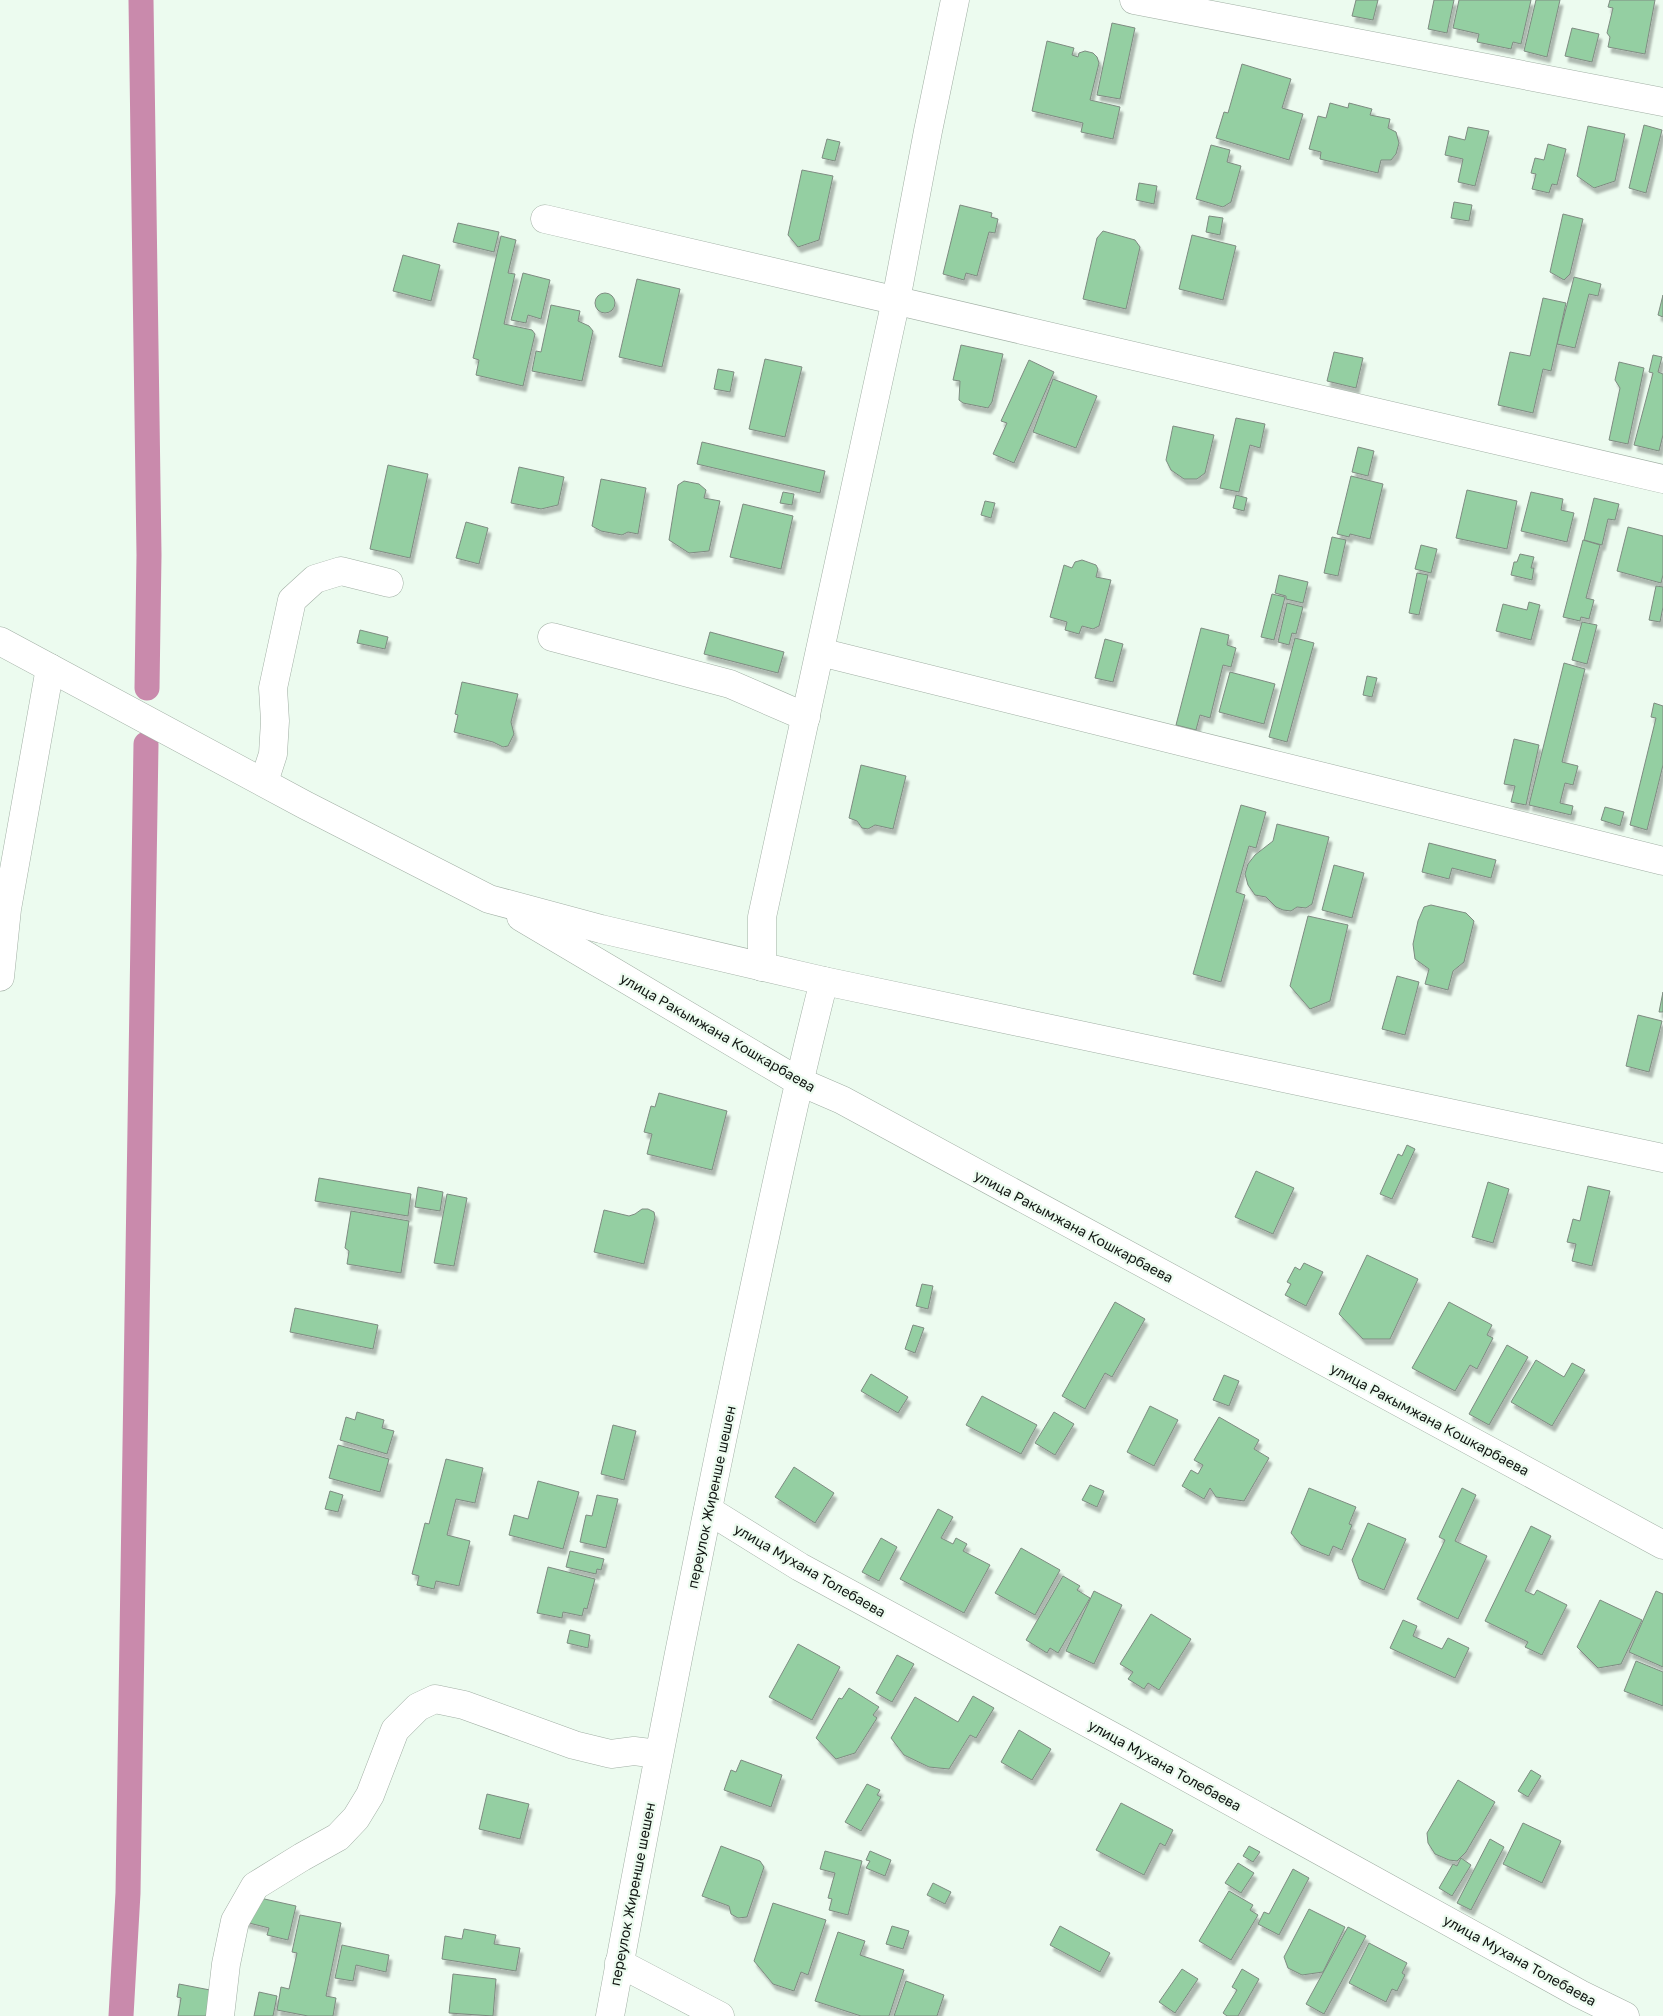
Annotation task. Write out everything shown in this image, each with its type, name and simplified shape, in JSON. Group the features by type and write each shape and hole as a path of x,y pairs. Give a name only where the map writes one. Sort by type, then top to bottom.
{"street":[{"path":"762,967 762,917 896,300 928,131 956,0"},
{"path":"1134,0 1663,102"},
{"path":"545,219 1663,479"},
{"path":"264,782 273,754 275,721 273,688 292,600 315,579 341,571 389,583"},
{"path":"552,636 730,684 806,717"},
{"path":"0,641 264,782 489,899 601,930 824,981 1663,1158"},
{"path":"820,652 1663,861"},
{"path":"0,977 7,910 50,668"},
{"name":"улица Ракымжана Кошкарбаева","path":"489,899 798,1081 850,1105 1663,1545"},
{"name":"переулок Жиренше шешен","path":"610,2016 658,1754 708,1510 798,1081 824,981"},
{"name":"улица Мухана Толебаева","path":"708,1510 800,1567 1112,1736 1580,1994 1625,2016"},
{"path":"220,2016 226,1964 235,1921 255,1886 338,1837 356,1818 370,1795 395,1730 418,1707 435,1699 464,1705 574,1745 610,1754 634,1751 658,1754"},
{"path":"620,1963 720,2016"}],"building":[{"path":"1356,0 1378,0 1373,20 1352,16"},
{"path":"1434,0 1454,0 1447,33 1428,29"},
{"path":"1459,0 1531,0 1521,44 1513,42 1511,49 1477,42 1479,34 1453,28"},
{"path":"1536,0 1560,0 1547,57 1524,51"},
{"path":"1610,0 1655,0 1645,54 1608,47 1610,37 1607,33 1613,8 1608,7"},
{"path":"1112,23 1135,28 1120,99 1097,95"},
{"path":"1572,28 1599,34 1592,62 1565,56"},
{"path":"1047,41 1074,48 1072,55 1078,57 1079,53 1085,51 1093,53 1097,57 1099,63 1090,100 1120,107 1113,139 1081,132 1083,123 1032,111"},
{"path":"1242,64 1291,79 1282,108 1303,114 1289,160 1216,138 1224,112 1228,113"},
{"path":"1330,103 1348,108 1349,103 1372,109 1370,115 1390,119 1388,128 1396,132 1399,143 1396,154 1391,160 1381,160 1378,173 1320,159 1321,152 1309,149 1318,116 1326,118"},
{"path":"1644,125 1662,130 1646,193 1629,188"},
{"path":"1588,126 1625,134 1615,181 1594,188 1577,176"},
{"path":"1468,127 1489,131 1475,186 1458,182 1463,159 1445,155 1449,136 1465,140"},
{"path":"827,139 840,142 835,161 822,158"},
{"path":"1548,144 1566,149 1557,185 1552,184 1549,193 1532,189 1536,174 1531,173 1535,158 1544,160"},
{"path":"1211,145 1230,150 1227,162 1241,166 1231,202 1223,207 1196,199"},
{"path":"802,170 833,176 819,240 798,247 788,235"},
{"path":"1139,183 1157,186 1154,204 1136,200"},
{"path":"1454,202 1472,205 1469,221 1451,218"},
{"path":"960,205 992,213 991,217 998,219 995,233 989,232 977,276 966,273 964,280 943,274"},
{"path":"1563,214 1583,219 1570,274 1564,280 1550,272"},
{"path":"1209,216 1223,218 1220,235 1206,232"},
{"path":"458,223 499,232 494,252 453,242"},
{"path":"1103,231 1135,240 1140,247 1126,309 1083,299 1097,238"},
{"path":"1192,235 1236,246 1223,300 1179,289"},
{"path":"501,236 516,240 508,273 515,274 504,324 532,330 535,334 523,386 476,375 479,360 473,358"},
{"path":"403,255 440,265 431,301 393,291"},
{"path":"523,273 550,280 541,319 528,315 526,323 511,320"},
{"path":"1574,277 1601,284 1598,296 1589,294 1575,348 1557,344"},
{"path":"637,279 680,289 662,367 619,357"},
{"path":"601,293 609,293 615,299 615,307 609,313 601,313 595,307 595,299"},
{"path":"1663,295 1663,317 1658,315"},
{"path":"1543,298 1566,303 1551,371 1543,369 1533,413 1498,405 1510,352 1530,356"},
{"path":"551,305 580,311 578,321 589,326 593,331 582,381 532,371 536,351 541,352"},
{"path":"961,345 1003,354 992,402 988,408 963,403 959,400 960,381 953,380"},
{"path":"1334,352 1363,358 1356,388 1327,381"},
{"path":"1653,355 1662,357 1658,372 1663,374 1663,435 1659,451 1634,445 1653,373 1649,372"},
{"path":"765,359 802,367 785,437 749,429"},
{"path":"1029,360 1054,372 1014,463 993,454 1007,423 1001,421"},
{"path":"1619,362 1644,368 1628,444 1609,440 1620,388 1615,380"},
{"path":"718,369 734,372 730,392 714,389"},
{"path":"1053,379 1097,396 1076,448 1033,432"},
{"path":"1236,418 1265,424 1260,448 1250,445 1239,492 1220,488"},
{"path":"1173,426 1214,435 1205,473 1197,479 1184,479 1171,470 1166,460"},
{"path":"702,442 825,471 820,493 697,464"},
{"path":"1358,447 1374,451 1368,476 1352,472"},
{"path":"388,465 428,474 410,558 370,549"},
{"path":"519,467 564,477 558,505 541,509 511,503"},
{"path":"1351,476 1383,484 1370,539 1350,534 1349,537 1337,534"},
{"path":"601,479 646,488 638,534 628,532 622,535 601,531 592,526"},
{"path":"684,481 699,484 706,490 704,498 720,501 709,551 689,553 669,540 678,485"},
{"path":"1467,490 1517,501 1507,549 1456,538"},
{"path":"783,492 794,494 792,505 780,503"},
{"path":"1531,492 1563,499 1561,510 1574,513 1567,542 1521,531"},
{"path":"1236,495 1247,498 1244,511 1233,508"},
{"path":"1594,498 1619,504 1615,520 1608,519 1602,545 1584,540"},
{"path":"985,501 995,503 991,518 981,515"},
{"path":"743,504 793,516 781,569 730,557"},
{"path":"466,522 488,528 479,564 456,558"},
{"path":"1628,527 1663,536 1663,575 1661,583 1617,571"},
{"path":"1332,537 1346,540 1338,576 1324,573"},
{"path":"1583,540 1600,545 1586,598 1594,600 1589,619 1581,617 1580,621 1563,617"},
{"path":"1421,545 1437,549 1431,573 1415,569"},
{"path":"1520,554 1534,557 1531,568 1534,568 1532,580 1511,575 1514,562 1517,562"},
{"path":"1082,560 1096,565 1098,569 1096,577 1111,580 1099,626 1093,629 1082,626 1079,634 1065,630 1067,622 1050,617 1064,565 1072,568 1075,562"},
{"path":"1417,573 1428,575 1419,615 1409,613"},
{"path":"1279,575 1308,582 1303,603 1286,599 1286,596 1275,593"},
{"path":"1656,586 1663,587 1663,607 1660,622 1649,620"},
{"path":"1272,594 1285,597 1274,640 1261,637"},
{"path":"1529,602 1540,605 1531,640 1496,631 1503,604 1527,610"},
{"path":"1287,603 1303,607 1296,634 1292,633 1289,645 1278,642"},
{"path":"1582,622 1597,625 1587,664 1572,660"},
{"path":"1201,628 1229,635 1227,645 1236,648 1231,667 1223,665 1210,718 1200,715 1196,730 1176,725"},
{"path":"360,630 388,637 385,649 357,643"},
{"path":"710,632 784,652 778,673 704,654"},
{"path":"1295,638 1314,643 1287,742 1269,737"},
{"path":"1105,639 1123,644 1113,682 1095,678"},
{"path":"1564,663 1585,669 1562,762 1578,766 1573,785 1565,783 1560,803 1573,806 1571,815 1529,805"},
{"path":"1230,672 1275,684 1264,724 1219,712"},
{"path":"1367,676 1377,678 1372,697 1363,695"},
{"path":"462,682 518,694 511,722 514,734 508,746 503,747 493,742 454,732 458,715 455,714"},
{"path":"1654,703 1663,706 1663,765 1647,830 1630,825 1656,718 1651,717"},
{"path":"1514,739 1539,745 1526,805 1511,802 1515,786 1504,784"},
{"path":"861,765 906,776 893,829 875,825 868,829 862,828 857,821 849,818"},
{"path":"1241,805 1266,812 1256,848 1249,846 1236,892 1245,895 1221,982 1193,974"},
{"path":"1605,807 1624,812 1620,826 1601,820"},
{"path":"1277,824 1329,837 1312,904 1306,908 1297,907 1291,911 1283,910 1276,907 1266,897 1255,895 1248,885 1245,874 1248,864 1255,855 1273,841"},
{"path":"1429,843 1496,860 1491,878 1452,868 1449,879 1422,872"},
{"path":"1334,865 1364,873 1352,918 1322,910"},
{"path":"1431,905 1466,913 1474,921 1464,962 1453,971 1448,990 1425,984 1429,969 1415,959 1413,944 1418,921 1424,907"},
{"path":"1308,916 1348,925 1330,1001 1310,1009 1290,986"},
{"path":"1397,976 1419,982 1405,1035 1382,1029"},
{"path":"1663,992 1663,1012 1659,1012"},
{"path":"1638,1015 1662,1021 1649,1072 1626,1066"},
{"path":"659,1093 727,1111 712,1170 647,1154 652,1134 644,1132 651,1106 655,1107"},
{"path":"1407,1145 1415,1149 1392,1199 1380,1194 1398,1154 1402,1156"},
{"path":"1256,1171 1294,1188 1273,1234 1235,1217"},
{"path":"319,1178 411,1194 408,1216 315,1201"},
{"path":"1488,1182 1509,1189 1493,1243 1472,1237"},
{"path":"1588,1186 1610,1191 1592,1266 1572,1261 1576,1244 1567,1242 1573,1219 1580,1221"},
{"path":"418,1187 443,1192 440,1211 415,1207"},
{"path":"447,1194 467,1198 454,1266 434,1263"},
{"path":"642,1209 654,1212 655,1217 644,1264 594,1252 604,1210 629,1216"},
{"path":"351,1211 409,1221 401,1273 347,1264 349,1251 345,1248"},
{"path":"1367,1255 1418,1279 1390,1339 1363,1339 1339,1314"},
{"path":"1304,1263 1323,1272 1306,1306 1285,1295 1291,1284 1287,1282 1295,1267 1300,1270"},
{"path":"922,1284 933,1286 928,1309 916,1306"},
{"path":"1115,1302 1145,1319 1112,1377 1105,1373 1085,1409 1062,1396"},
{"path":"1449,1302 1492,1325 1487,1335 1493,1338 1477,1369 1470,1365 1455,1391 1412,1368"},
{"path":"295,1308 378,1325 373,1349 290,1332"},
{"path":"913,1325 924,1328 915,1353 905,1349"},
{"path":"1507,1345 1528,1357 1489,1425 1469,1414"},
{"path":"1536,1360 1564,1377 1572,1363 1585,1370 1552,1426 1511,1402"},
{"path":"871,1374 908,1397 898,1413 861,1391"},
{"path":"1224,1375 1239,1381 1229,1406 1213,1400"},
{"path":"982,1396 1037,1425 1021,1454 966,1425"},
{"path":"1150,1406 1178,1420 1154,1466 1127,1452"},
{"path":"357,1412 384,1420 382,1428 394,1431 387,1454 340,1440 346,1417 355,1420"},
{"path":"1054,1412 1074,1424 1055,1455 1035,1443"},
{"path":"1219,1417 1259,1440 1254,1449 1269,1458 1244,1501 1216,1497 1210,1488 1204,1499 1182,1486 1191,1470 1198,1474 1203,1465 1194,1460"},
{"path":"613,1425 636,1431 624,1480 601,1474"},
{"path":"338,1445 389,1459 380,1492 329,1478"},
{"path":"446,1459 483,1468 475,1503 456,1499 447,1535 470,1541 459,1586 436,1581 434,1589 417,1585 419,1576 412,1574 425,1523 429,1524"},
{"path":"794,1467 834,1493 815,1523 775,1497"},
{"path":"538,1481 579,1492 563,1549 509,1535 514,1515 528,1519"},
{"path":"1090,1485 1104,1491 1097,1507 1082,1500"},
{"path":"1309,1488 1356,1507 1349,1524 1352,1525 1342,1550 1333,1546 1329,1556 1301,1545 1291,1533"},
{"path":"1462,1488 1476,1495 1455,1541 1487,1556 1458,1619 1417,1599 1445,1540 1439,1537"},
{"path":"330,1491 343,1495 338,1512 325,1509"},
{"path":"597,1495 618,1499 606,1548 580,1542 586,1515 592,1516"},
{"path":"938,1509 953,1517 941,1538 953,1544 956,1538 967,1544 963,1551 990,1565 964,1613 900,1579"},
{"path":"1368,1523 1406,1539 1384,1590 1359,1579 1352,1560"},
{"path":"1531,1526 1551,1536 1525,1591 1534,1595 1537,1590 1567,1605 1542,1655 1525,1647 1528,1642 1485,1621"},
{"path":"881,1538 897,1547 879,1581 862,1572"},
{"path":"1021,1548 1060,1570 1035,1615 995,1593"},
{"path":"570,1551 604,1559 601,1570 597,1569 596,1574 566,1567"},
{"path":"548,1567 595,1579 587,1609 584,1608 582,1616 563,1612 562,1618 537,1613"},
{"path":"1063,1576 1080,1586 1077,1590 1090,1598 1058,1653 1050,1648 1047,1653 1026,1640"},
{"path":"1094,1591 1122,1605 1094,1664 1066,1651"},
{"path":"1656,1591 1663,1594 1663,1667 1629,1652"},
{"path":"1600,1600 1642,1620 1621,1664 1598,1668 1577,1647"},
{"path":"1151,1614 1191,1639 1159,1690 1148,1683 1144,1689 1128,1679 1133,1672 1120,1664"},
{"path":"1403,1620 1417,1626 1413,1636 1442,1649 1448,1638 1469,1648 1455,1678 1390,1648"},
{"path":"570,1630 590,1635 588,1648 567,1643"},
{"path":"798,1644 840,1667 812,1720 769,1697"},
{"path":"897,1655 914,1664 892,1702 876,1693"},
{"path":"1636,1661 1663,1672 1663,1706 1624,1691"},
{"path":"849,1688 879,1707 873,1715 877,1718 855,1753 836,1759 816,1738 839,1698 842,1699"},
{"path":"973,1696 994,1708 976,1738 970,1735 949,1769 929,1767 904,1755 891,1738 915,1697 958,1722"},
{"path":"1019,1730 1051,1749 1032,1780 1001,1762"},
{"path":"741,1760 782,1775 771,1807 724,1790 731,1770 736,1772"},
{"path":"1531,1770 1541,1776 1528,1797 1518,1791"},
{"path":"1458,1780 1495,1802 1466,1852 1457,1861 1435,1854 1428,1843 1427,1833"},
{"path":"867,1784 880,1790 877,1795 881,1797 861,1831 845,1822"},
{"path":"487,1794 529,1804 520,1839 479,1829"},
{"path":"1121,1803 1173,1830 1165,1846 1160,1843 1144,1875 1096,1850"},
{"path":"1523,1823 1561,1841 1542,1883 1503,1864"},
{"path":"1490,1839 1504,1847 1471,1910 1457,1903"},
{"path":"721,1846 760,1861 764,1867 747,1917 738,1918 731,1914 729,1906 702,1896"},
{"path":"1249,1846 1260,1852 1253,1862 1243,1856"},
{"path":"825,1851 862,1861 848,1915 829,1910 832,1899 828,1898 835,1873 820,1869"},
{"path":"870,1851 891,1860 885,1876 866,1868 870,1861 866,1860"},
{"path":"1461,1858 1471,1865 1452,1896 1439,1888 1453,1864 1457,1866"},
{"path":"1238,1863 1254,1873 1241,1893 1225,1883"},
{"path":"1293,1869 1309,1878 1279,1935 1258,1924 1264,1912 1269,1914"},
{"path":"933,1883 951,1892 945,1904 927,1895"},
{"path":"1229,1891 1253,1905 1250,1910 1258,1915 1231,1960 1199,1941"},
{"path":"251,1896 296,1906 288,1940 267,1935 269,1928 245,1922"},
{"path":"773,1903 826,1920 808,1975 801,1972 794,1991 773,1984 754,1961"},
{"path":"1309,1909 1345,1927 1323,1972 1302,1975 1288,1968 1284,1957"},
{"path":"300,1915 341,1923 326,1996 336,1998 333,2016 308,2016 277,2010 281,1987 289,1989 297,1953 292,1952"},
{"path":"892,1926 909,1931 903,1949 886,1944"},
{"path":"1060,1926 1110,1953 1100,1972 1050,1945"},
{"path":"1348,1927 1366,1936 1324,2014 1306,2004"},
{"path":"464,1929 496,1935 494,1944 520,1948 516,1971 442,1959 445,1936 462,1939"},
{"path":"838,1932 865,1941 860,1955 904,1970 889,2016 861,2016 815,2001"},
{"path":"1369,1943 1407,1963 1402,1973 1405,1975 1397,1991 1392,1989 1386,2002 1349,1983"},
{"path":"342,1945 389,1955 386,1972 356,1965 353,1981 335,1978"},
{"path":"1182,1969 1198,1979 1175,2013 1159,2002"},
{"path":"1242,1969 1259,1979 1238,2016 1227,2016 1223,2013 1237,1990 1232,1987"},
{"path":"453,1974 496,1979 493,2016 449,2013"},
{"path":"906,1981 944,1995 937,2016 894,2016"},
{"path":"179,1984 210,1990 206,2016 178,2016 181,1998 177,1997"},
{"path":"259,1992 277,1996 273,2016 254,2016"}],"waterway":[{"path":"141,0 149,555 147,688"},
{"path":"121,2016 128,1893 146,744"}]}
